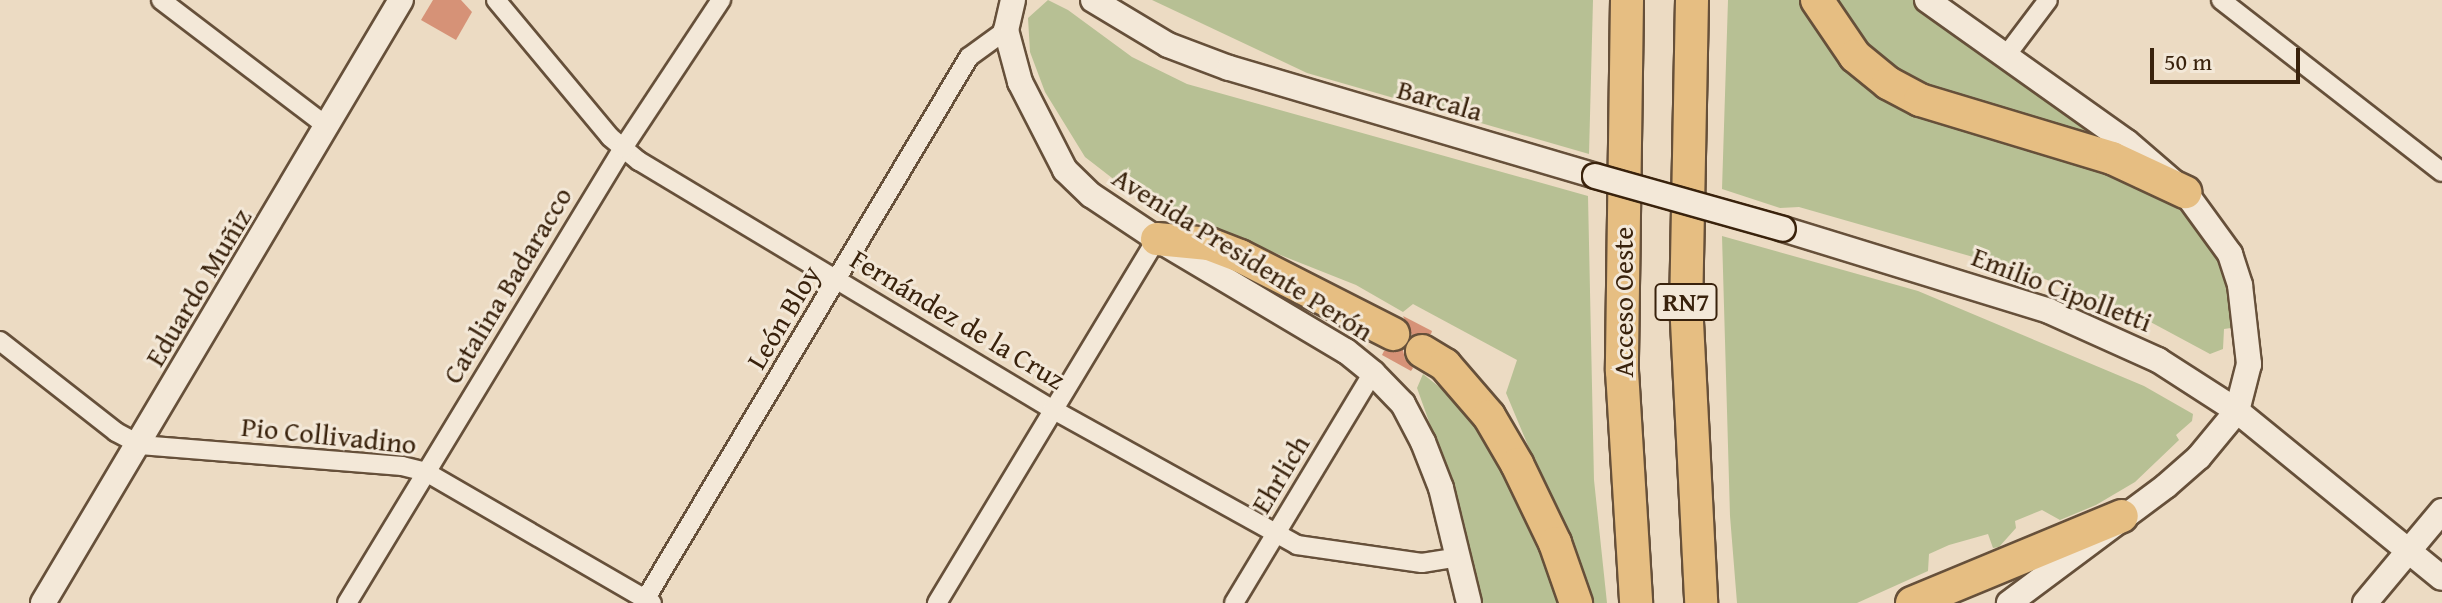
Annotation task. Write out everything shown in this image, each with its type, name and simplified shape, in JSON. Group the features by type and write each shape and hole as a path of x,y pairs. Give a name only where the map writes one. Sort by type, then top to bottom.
{"highway":[{"name":"Acceso Oeste","path":"1627,0 1622,371 1636,603"},
{"name":"RN7","path":"1692,0 1686,302 1701,603"},
{"path":"1817,0 1855,56 1888,83 1920,100 2112,158 2185,192"},
{"path":"1157,239 1209,244 1230,252 1338,303 1393,334"},
{"path":"1422,351 1445,365 1489,416 1555,543 1576,603"},
{"path":"1912,603 2122,516"}],"street":[{"path":"161,0 328,127"},
{"name":"Eduardo Muñiz","path":"43,603 140,445 401,0"},
{"name":"Fernández de la Cruz","path":"496,0 623,148 1052,409 1297,545 1422,563 1459,557"},
{"name":"Catalina Badaracco","path":"347,603 623,148 721,0"},
{"name":"Avenida Presidente Perón","path":"1013,0 1006,30 1020,82 1065,170 1091,195 1157,239 1346,351 1403,404 1423,442 1441,488 1469,603"},
{"name":"Barcala","path":"1093,0 1168,45 1229,68 1783,229"},
{"path":"1927,0 2127,142 2185,192 2230,254 2240,285 2249,364 2237,411 2199,457 2166,486 2009,603"},
{"path":"2005,57 2048,0"},
{"path":"2221,0 2442,172"},
{"name":"León Bloy","path":"647,602 969,57 1006,30"},
{"name":"Emilio Cipolletti","path":"1783,229 1959,281 2082,323 2158,360 2237,411 2442,578"},
{"path":"937,603 1157,239"},
{"name":"Pio Collivadino","path":"0,341 116,432 140,445 402,466 426,472 647,602"},
{"name":"Ehrlich","path":"1234,603 1373,373"},
{"path":"2365,603 2442,511"}],"green space":[{"path":"1048,0 1068,10 1132,57 1187,84 1588,196 1594,480 1607,603 1588,603 1573,553 1506,393 1517,360 1413,304 1403,312 1356,285 1192,220 1125,188 1085,157 1045,92 1030,52 1028,18"},
{"path":"1152,0 1593,0 1589,154 1307,73"},
{"path":"1728,0 1810,0 1845,52 2023,141 2169,197 2192,219 2221,264 2231,300 2231,328 2224,329 2223,349 2210,354 2130,311 2029,273 1799,207 1780,208 1722,189"},
{"path":"1834,0 1920,0 2094,132 2088,134 1948,95 1884,65 1845,22"},
{"path":"1722,236 1918,291 2144,386 2193,414 2192,421 2176,435 2179,440 2135,482 2096,505 2060,520 2042,510 2015,521 2016,528 1999,547 1993,548 1988,534 1949,545 1929,554 1928,571 1857,603 1737,603 1730,516"},
{"path":"1423,374 1466,408 1488,442 1549,557 1562,603 1482,603 1462,514 1417,388"}],"building":[{"path":"433,0 461,0 472,12 456,40 421,20"},
{"path":"1403,316 1432,331 1431,334 1412,335"},
{"path":"1403,350 1405,359 1413,368 1411,371 1382,355 1384,351"}]}
